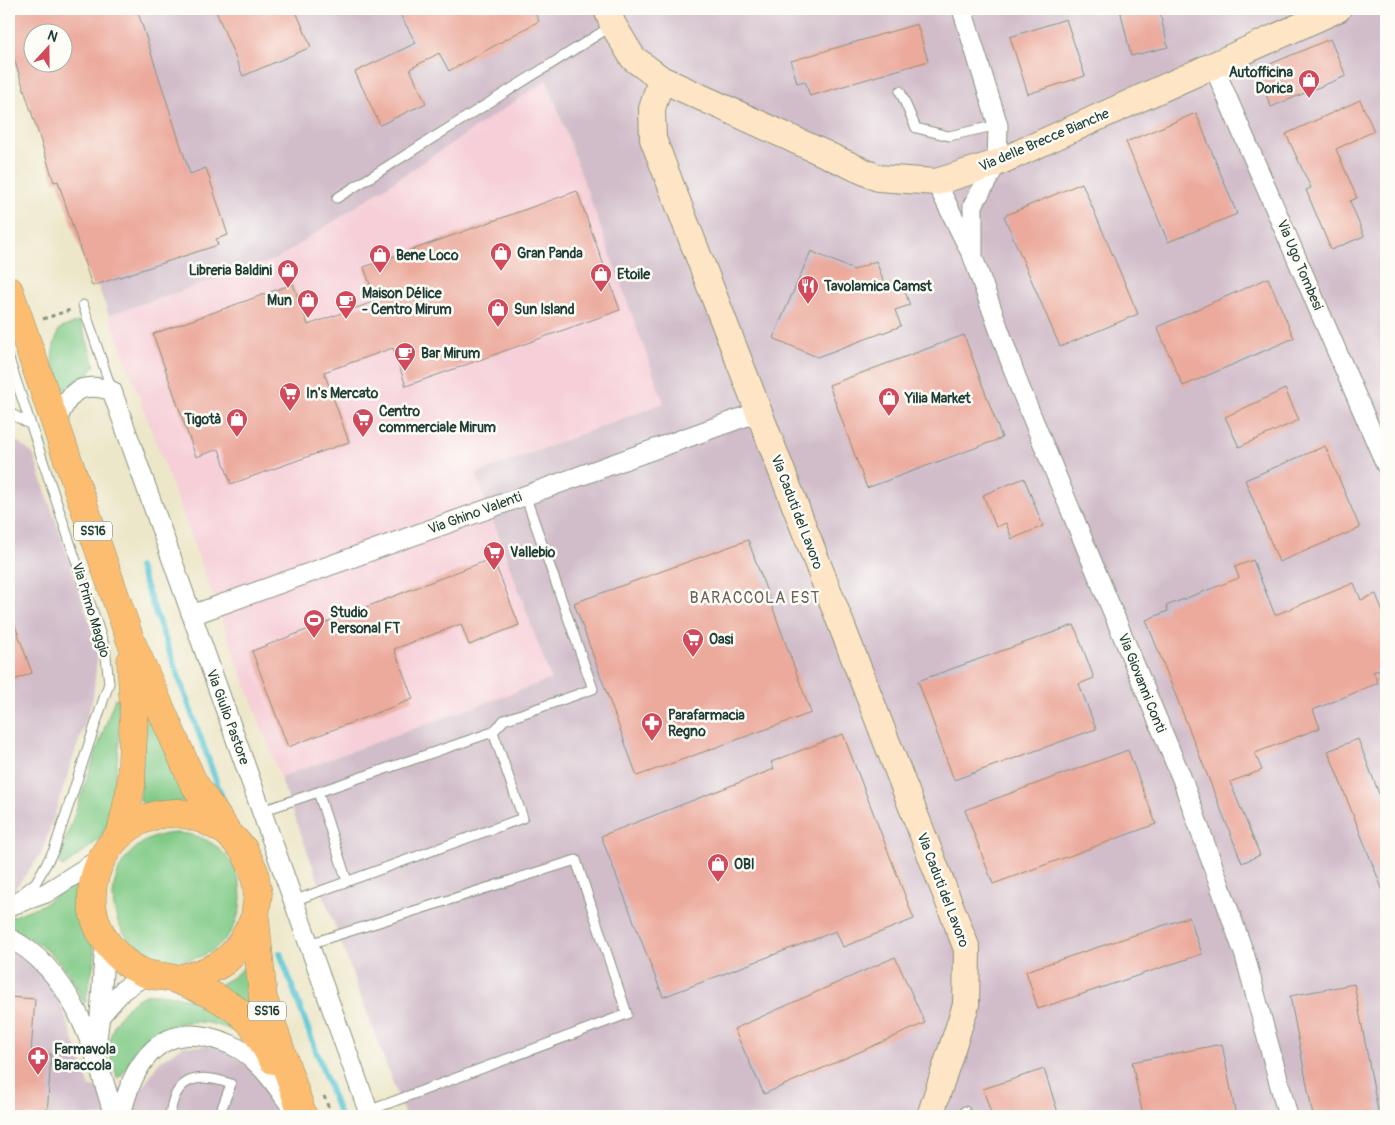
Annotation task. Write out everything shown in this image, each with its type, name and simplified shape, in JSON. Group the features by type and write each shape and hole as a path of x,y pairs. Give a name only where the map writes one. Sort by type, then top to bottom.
{"main road":[{"name":"Via Primo Maggio","path":"9,290 22,327 43,425 130,639 193,782 228,833 244,850 254,871 258,894 255,917 263,998 300,1111"},
{"name":"Via Primo Maggio","path":"121,833 131,786 134,709 130,639"},
{"name":"Via Primo Maggio","path":"228,833 204,818 178,814 148,818 121,833 101,858 94,878 92,900 96,921 105,941 124,961 147,974 176,979 224,1003 247,1019 300,1111"},
{"name":"Via Primo Maggio","path":"176,979 202,974 226,962 244,942 255,917"}],"street":[{"path":"962,9 998,125 997,163"},
{"name":"Via delle Brecce Bianche","path":"661,79 878,178 936,182 997,163 1338,9"},
{"path":"610,17 633,58 661,79"},
{"name":"Via Ugo Tombesi","path":"1213,65 1386,465"},
{"name":"Via Caduti del Lavoro","path":"661,79 652,109 653,139 967,949 966,1006 930,1116"},
{"name":"Via Giovanni Conti","path":"972,257 973,205 997,163"},
{"name":"Via Giovanni Conti","path":"936,182 972,257 1020,388 1182,780 1245,956 1288,1116"},
{"path":"43,425 62,408 70,396 82,388 98,386 112,392"},
{"name":"Via Giulio Pastore","path":"112,392 369,1114"},
{"name":"Via Ghino Valenti","path":"192,615 758,412"},
{"name":"Via Primo Maggio","path":"9,904 46,893 101,858"},
{"name":"Via Primo Maggio","path":"9,938 33,951 63,986 95,1052 114,1116"},
{"name":"Via Primo Maggio","path":"95,1052 100,1016 105,941"},
{"path":"100,1016 123,990 147,974"},
{"path":"121,1116 127,1089 146,1055 173,1037 196,1034 232,1044 250,1056 300,1111"}],"lane":[{"path":"337,198 610,17"},
{"path":"900,91 916,128 949,136 998,125"},
{"path":"83,305 112,392"},
{"name":"Via Primo Maggio","path":"9,359 43,425 105,648 109,683 54,850 36,882 9,904"},
{"path":"9,409 10,413 43,425"},
{"path":"262,811 493,732 504,720 593,689 525,494"},
{"path":"293,901 523,818 493,732"},
{"path":"318,792 347,881"},
{"path":"309,944 576,860 627,1014 369,1114"},
{"path":"170,1116 171,1103 177,1090 199,1077 212,1077 231,1084 219,1116"}],"path":[{"path":"22,327 83,305"}],"shaded area":[{"path":"9,9 1386,9 1386,1116 405,1116 280,777 551,679 476,474 664,403 547,80 277,259 109,315 9,50"},
{"name":"Centro commerciale Mirum","path":"546,79 665,403 476,474 551,679 280,777 109,315 277,259"},
{"path":"9,435 33,454 98,647 93,698 42,853 16,887 9,935"},
{"path":"9,949 37,967 57,993 90,1087 141,1090 160,1061 184,1046 219,1046 249,1067 275,1097 282,1116 9,1116"}],"green space":[{"path":"80,321 95,365 88,374 64,390 58,385 54,370 52,358 54,347 59,329"},
{"path":"115,698 118,699 119,745 113,799 106,830 100,839 63,867 60,865 59,859"},
{"path":"145,704 189,799 188,801 147,805 140,801"},
{"path":"177,833 202,838 222,852 236,872 241,897 236,922 222,942 202,956 177,961 152,956 132,942 118,922 113,897 118,872 132,852 152,838"},
{"path":"79,878 95,957 85,1003 66,970 52,955 37,943 9,928 9,918 44,904"},
{"path":"247,965 263,1021 213,988 233,977"},
{"path":"149,994 179,997 219,1011 231,1018 245,1037 231,1030 204,1022 177,1024 152,1036 140,1047 118,1079 110,1052 113,1028 128,1006"}],"building":[{"path":"9,9 137,9 190,174 206,168 228,235 216,239 218,245 92,286 58,181 54,182 9,43"},
{"path":"215,9 295,9 311,47 243,76"},
{"path":"397,9 533,9 539,21 449,71 439,53 410,69 426,103 380,125 355,72 416,43"},
{"path":"1120,9 1159,9 1168,47 1131,56"},
{"path":"1066,19 1085,76 1028,94 1010,37"},
{"path":"917,24 928,61 810,96 805,81 797,83 791,61"},
{"path":"1330,39 1346,76 1271,107 1256,70"},
{"path":"1360,100 1374,131 1336,149 1357,198 1350,201 1364,236 1331,250 1306,190 1311,188 1286,134"},
{"path":"1196,113 1237,214 1168,242 1126,142"},
{"path":"1082,183 1138,314 1060,347 1004,216"},
{"path":"577,191 620,310 406,386 393,348 324,372 349,442 231,484 219,449 196,457 153,334 293,284 308,325 376,301 364,267"},
{"path":"811,251 854,270 876,261 885,285 900,279 910,305 895,310 901,326 817,357 773,338"},
{"path":"1268,278 1294,338 1183,386 1157,327"},
{"path":"964,335 1002,438 867,488 829,385"},
{"path":"1285,389 1299,420 1239,447 1225,417"},
{"path":"1325,446 1360,528 1279,562 1245,480"},
{"path":"1024,478 1043,526 1012,539 1006,523 996,527 983,495"},
{"name":"Oasi","path":"748,540 811,713 637,776 574,603"},
{"path":"493,558 519,625 469,645 461,624 394,649 413,699 288,747 252,651"},
{"path":"1253,560 1275,615 1354,583 1361,600 1376,594 1386,621 1386,667 1373,672 1378,683 1313,710 1320,728 1255,753 1262,770 1230,782 1260,855 1242,863 1146,620 1168,611 1166,606 1239,578 1235,567"},
{"path":"9,614 11,614 32,673 9,682"},
{"path":"1074,625 1094,678 1079,684 1096,729 954,780 918,681"},
{"name":"OBI","path":"843,734 914,919 843,947 836,931 663,997 601,836 774,769 771,762"},
{"path":"1358,739 1380,796 1386,794 1385,896 1328,751"},
{"path":"1128,750 1156,824 993,884 965,810"},
{"path":"1189,917 1202,954 1038,1009 1026,971"},
{"path":"895,957 925,1023 764,1094 734,1029"},
{"path":"1354,984 1379,1116 1313,1116 1290,996"},
{"path":"9,997 35,999 31,1053 51,1054 47,1116 9,1116"},
{"path":"1222,1044 1236,1116 1143,1116 1132,1062"},
{"path":"1044,1069 1059,1116 992,1116 983,1089"}],"waterway":[{"path":"139,567 227,811"},
{"path":"280,953 340,1116"}],"place":[{"name":"Autofficina Dorica","path":"1309,99"},
{"name":"Gran Panda","path":"501,272"},
{"name":"Bene Loco","path":"380,274"},
{"name":"Libreria Baldini","path":"288,289"},
{"name":"Etoile","path":"601,293"},
{"name":"Tavolamica Camst","path":"808,305"},
{"name":"Mun","path":"308,319"},
{"name":"Maison Délice - Centro Mirum","path":"346,320"},
{"name":"Sun Island","path":"498,328"},
{"name":"Bar Mirum","path":"405,372"},
{"name":"In's Mercato","path":"290,412"},
{"name":"Yilia Market","path":"889,417"},
{"name":"Tigotà","path":"237,438"},
{"name":"Centro commerciale Mirum","path":"363,438"},
{"name":"Vallebio","path":"494,571"},
{"name":"Studio Personal FT","path":"314,639"},
{"name":"Oasi","path":"693,658"},
{"name":"Parafarmacia Regno","path":"652,742"},
{"name":"OBI","path":"718,883"},
{"name":"Farmavola Baraccola","path":"38,1076"}],"district":[{"name":"BARACCOLA EST","path":"755,598"}]}
